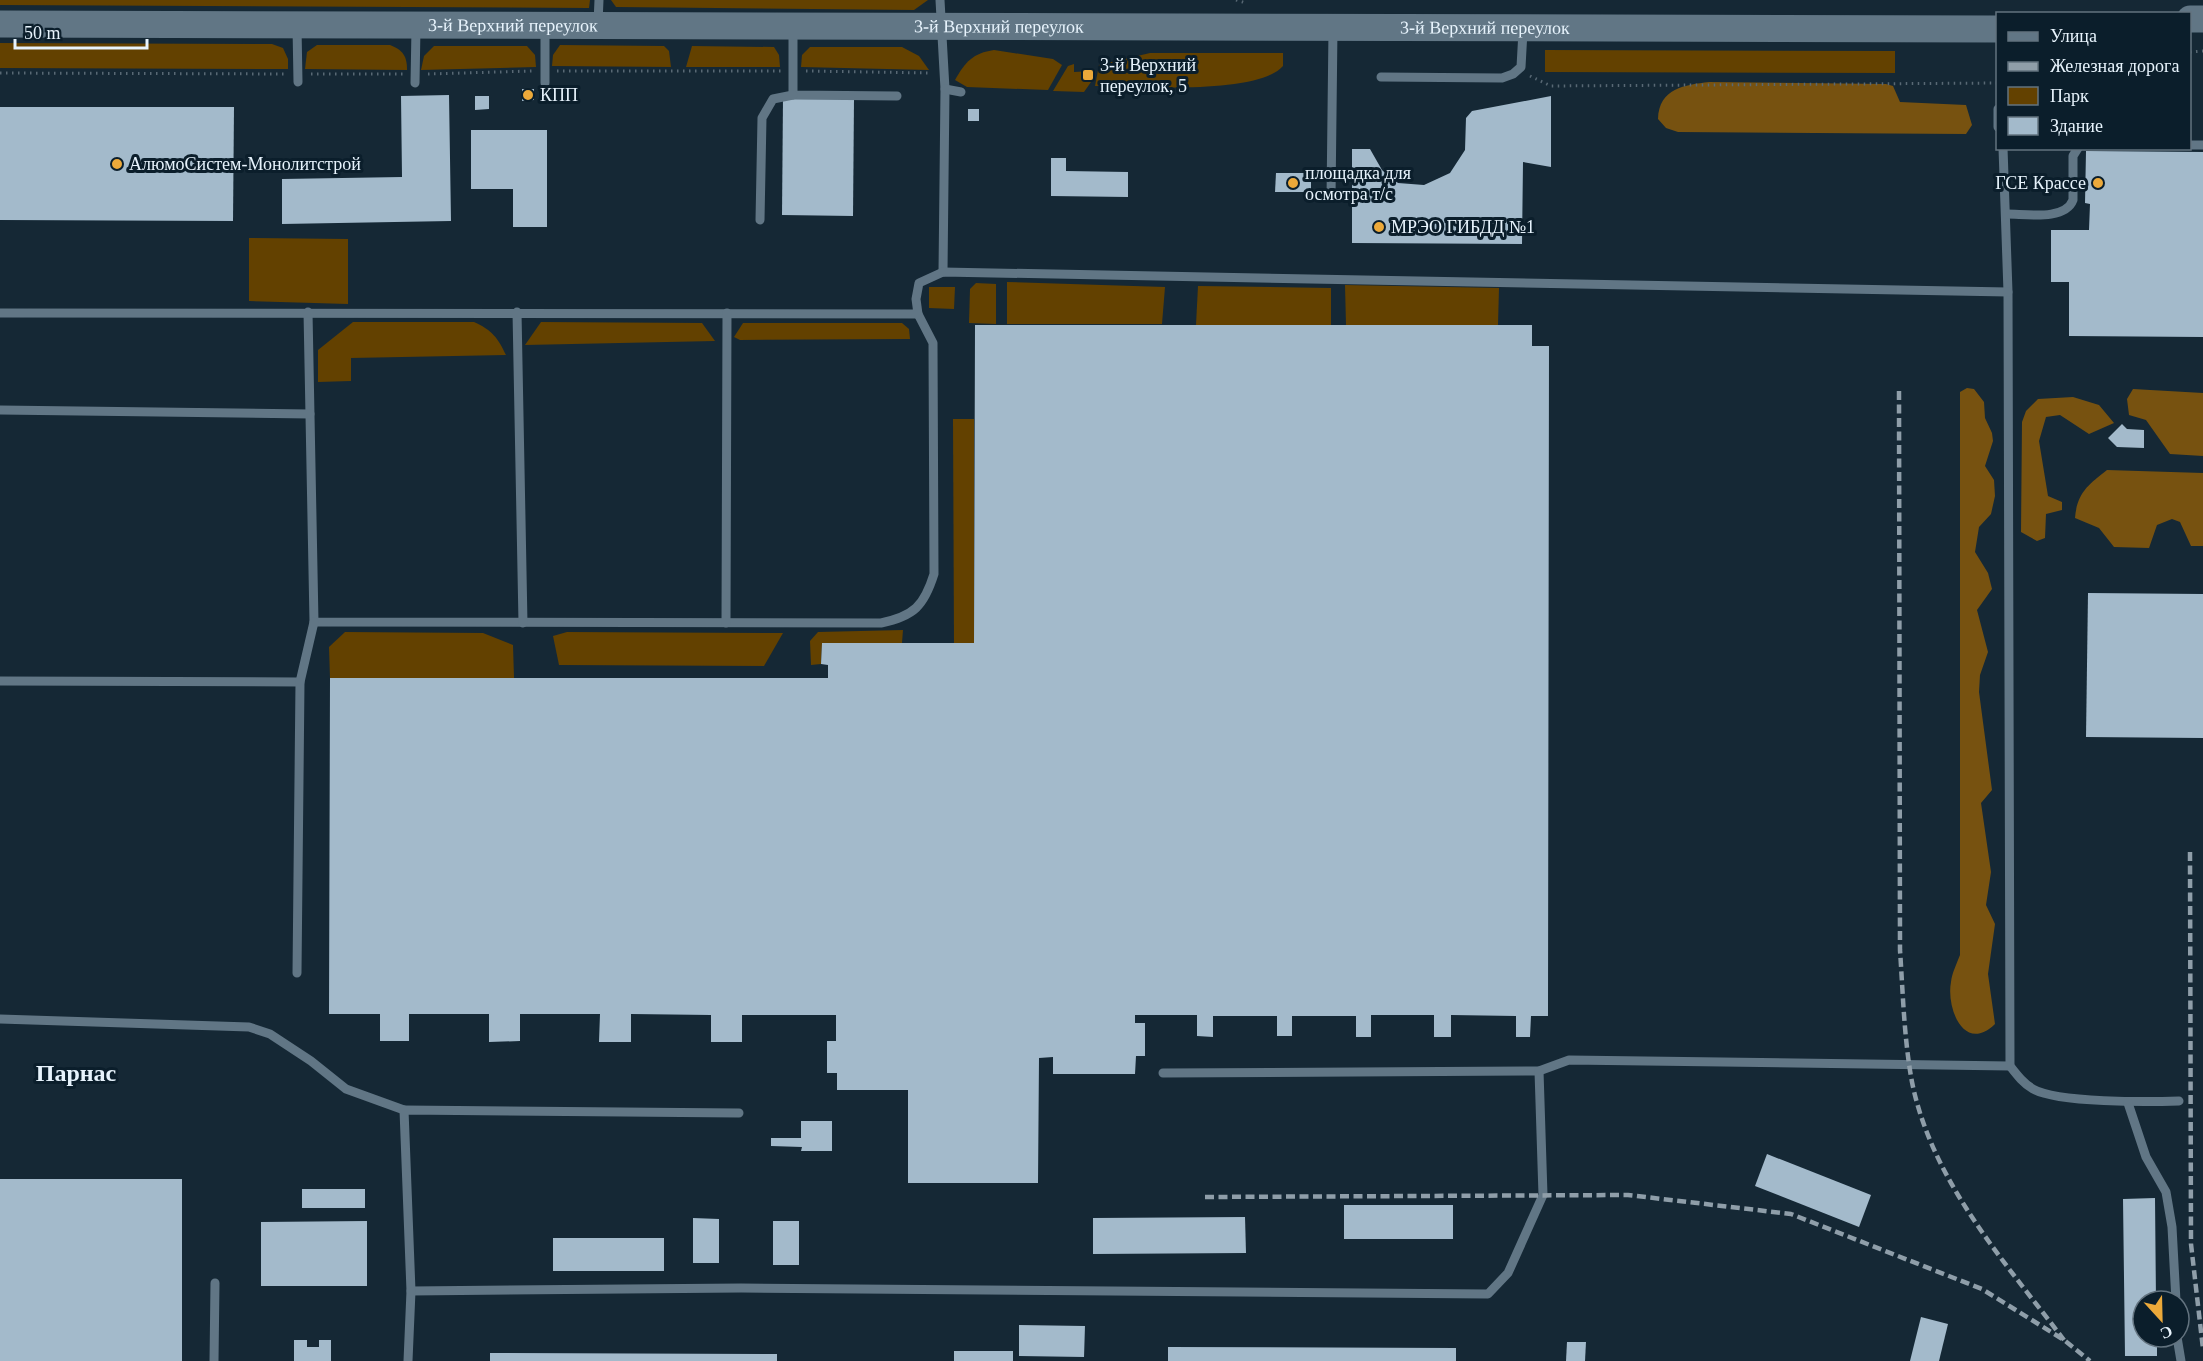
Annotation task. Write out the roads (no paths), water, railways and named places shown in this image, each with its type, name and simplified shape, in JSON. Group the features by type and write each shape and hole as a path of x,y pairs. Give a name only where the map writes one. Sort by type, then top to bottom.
{"street":[{"name":"3-й Верхний переулок","path":"0,24 545,26 599,13 793,26 1996,29"}],"lane":[{"path":"940,0 945,89 943,272"},
{"path":"297,25 298,78"},
{"path":"415,78 416,26"},
{"path":"545,26 545,83"},
{"path":"793,26 793,95"},
{"path":"1381,77 1502,78 1517,70 1522,57 1523,28"},
{"path":"1331,198 1333,29"},
{"path":"945,89 961,92"},
{"path":"760,220 762,118 773,99 793,95 897,96"},
{"path":"2003,150 2008,292 2010,1066 2021,1080 2034,1090 2128,1102 2179,1101"},
{"path":"2007,214 2060,213 2071,206 2073,156 2077,150"},
{"path":"314,622 881,623 901,619 918,608 928,592 934,574 933,343 918,314 916,299 919,283 943,272 2008,292"},
{"path":"297,973 300,682 314,622 308,312"},
{"path":"517,312 523,623"},
{"path":"0,313 918,314"},
{"path":"726,623 727,313"},
{"path":"0,410 310,414"},
{"path":"0,681 300,682"},
{"path":"0,1019 249,1027 278,1040 311,1061 346,1089 404,1110 739,1113"},
{"path":"1163,1073 1539,1071 1569,1060 2010,1066"},
{"path":"411,1291 741,1288 1488,1294 1508,1273 1543,1195 1539,1071"},
{"path":"2128,1102 2146,1157 2166,1192 2172,1227 2175,1289"},
{"path":"404,1110 411,1291 408,1361"},
{"path":"214,1361 215,1283"}],"railway":[{"path":"1899,391 1900,950 1909,1066 1922,1119 1953,1187 1995,1250 2064,1340"},
{"path":"2190,852 2191,1244 2203,1349"},
{"path":"1205,1197 1628,1195 1791,1214 1982,1289 2064,1340 2090,1361"}],"place":[{"name":"3-й Верхний переулок, 5","path":"1088,75"},
{"name":"КПП","path":"528,95"},
{"name":"АлюмоСистем-Монолитстрой","path":"117,164"},
{"name":"площадка для осмотра т/с","path":"1293,183"},
{"name":"ГСЕ Крассе","path":"2098,183"},
{"name":"МРЭО ГИБДД №1","path":"1379,227"}],"district":[{"name":"Парнас","path":"76,1073"}]}
